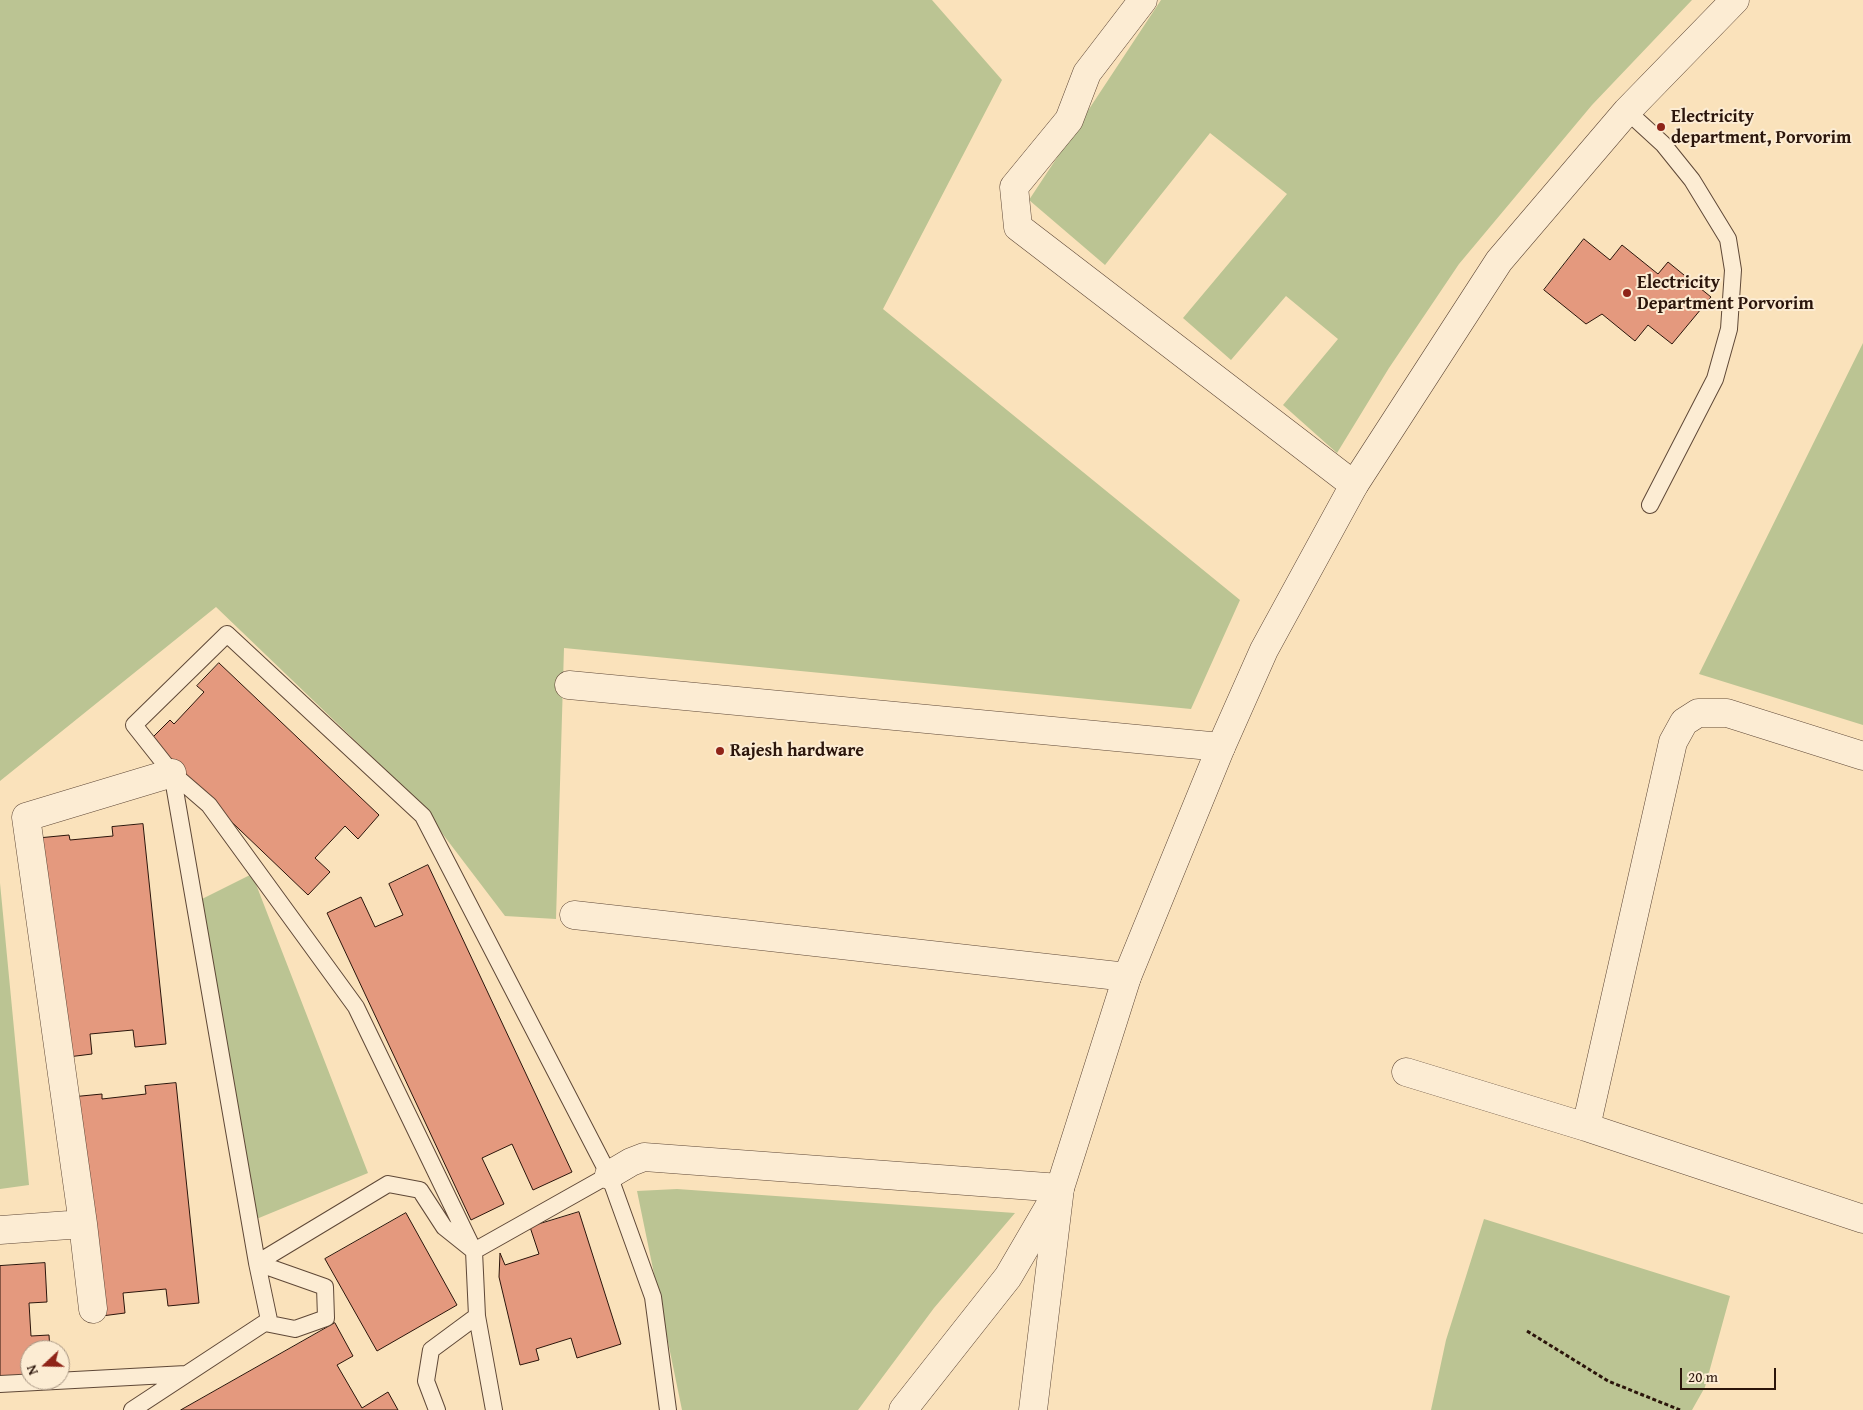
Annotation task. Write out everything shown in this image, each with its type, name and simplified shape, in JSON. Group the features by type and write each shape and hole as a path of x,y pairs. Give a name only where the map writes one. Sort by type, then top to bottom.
{"street":[{"path":"1143,0 1088,73 1069,120 1014,188 1018,227 1354,485"},
{"path":"1033,1410 1060,1188 1127,977 1221,747 1264,650 1354,485 1499,261 1627,111 1735,0"},
{"path":"570,685 1221,747"},
{"path":"1586,1127 1673,742 1684,722 1698,713 1727,713 1863,756"},
{"path":"93,1309 26,817 172,773"},
{"path":"574,915 1127,977"},
{"path":"1406,1072 1586,1127 1863,1219"},
{"path":"609,1175 644,1157 1060,1188"},
{"path":"904,1410 1008,1277 1060,1188"},
{"path":"0,1230 82,1224"}],"lane":[{"path":"1627,111 1663,144 1692,180 1728,239 1733,270 1729,329 1715,379 1650,505"},
{"path":"494,1410 477,1316 474,1251 356,1007 209,805 172,773 134,725 227,634 423,816 609,1175 653,1297 668,1410"},
{"path":"132,1410 269,1320 257,1263 172,773"},
{"path":"474,1251 609,1175"},
{"path":"257,1263 388,1184 420,1190 444,1227 474,1251"},
{"path":"257,1263 325,1287 326,1318 295,1328 265,1323"},
{"path":"437,1410 426,1381 431,1350 477,1316"},
{"path":"0,1384 186,1374"}],"path":[{"path":"1527,1331 1608,1381 1680,1410"}],"green space":[{"path":"0,0 932,0 1002,80 883,309 1240,600 1191,709 564,648 556,919 505,916 416,799 216,607 0,781"},
{"path":"1161,0 1692,0 1592,105 1459,264 1389,368 1337,453 1283,405 1338,339 1286,296 1231,360 1183,318 1287,194 1210,133 1105,265 1029,200"},
{"path":"1863,343 1863,725 1699,674"},
{"path":"252,874 368,1173 254,1220 196,902"},
{"path":"0,883 29,1185 0,1189"},
{"path":"677,1189 1015,1213 934,1308 858,1410 682,1410 637,1191"},
{"path":"1484,1219 1730,1296 1705,1387 1692,1410 1431,1410 1446,1340"}],"building":[{"name":"Electricity Department Porvorim","path":"1584,239 1610,260 1622,245 1658,274 1668,262 1711,297 1672,344 1648,325 1635,341 1602,314 1586,324 1544,290"},
{"path":"219,663 379,815 358,839 345,826 315,858 330,872 308,895 148,742 170,720 174,724 204,692 197,686"},
{"path":"143,824 166,1044 135,1047 133,1030 90,1034 92,1054 60,1058 38,838 69,835 70,840 113,836 112,827"},
{"path":"428,865 572,1172 533,1190 512,1144 482,1158 504,1204 471,1220 327,913 361,897 375,927 403,915 389,884"},
{"path":"176,1083 199,1303 168,1306 166,1289 123,1293 125,1313 94,1317 71,1097 102,1094 102,1099 146,1094 145,1086"},
{"path":"579,1212 621,1344 577,1358 571,1338 536,1349 539,1360 520,1365 499,1277 500,1253 505,1265 539,1254 530,1227"},
{"path":"406,1213 457,1305 377,1351 325,1259"},
{"path":"45,1263 47,1302 29,1303 31,1336 49,1335 49,1340 20,1340 20,1379 0,1380 0,1266"},
{"path":"335,1323 353,1356 337,1365 362,1408 388,1392 398,1410 181,1410"}],"place":[{"name":"Electricity department, Porvorim","path":"1661,127"},
{"name":"Electricity Department Porvorim","path":"1627,293"},
{"name":"Rajesh hardware","path":"720,751"}]}
